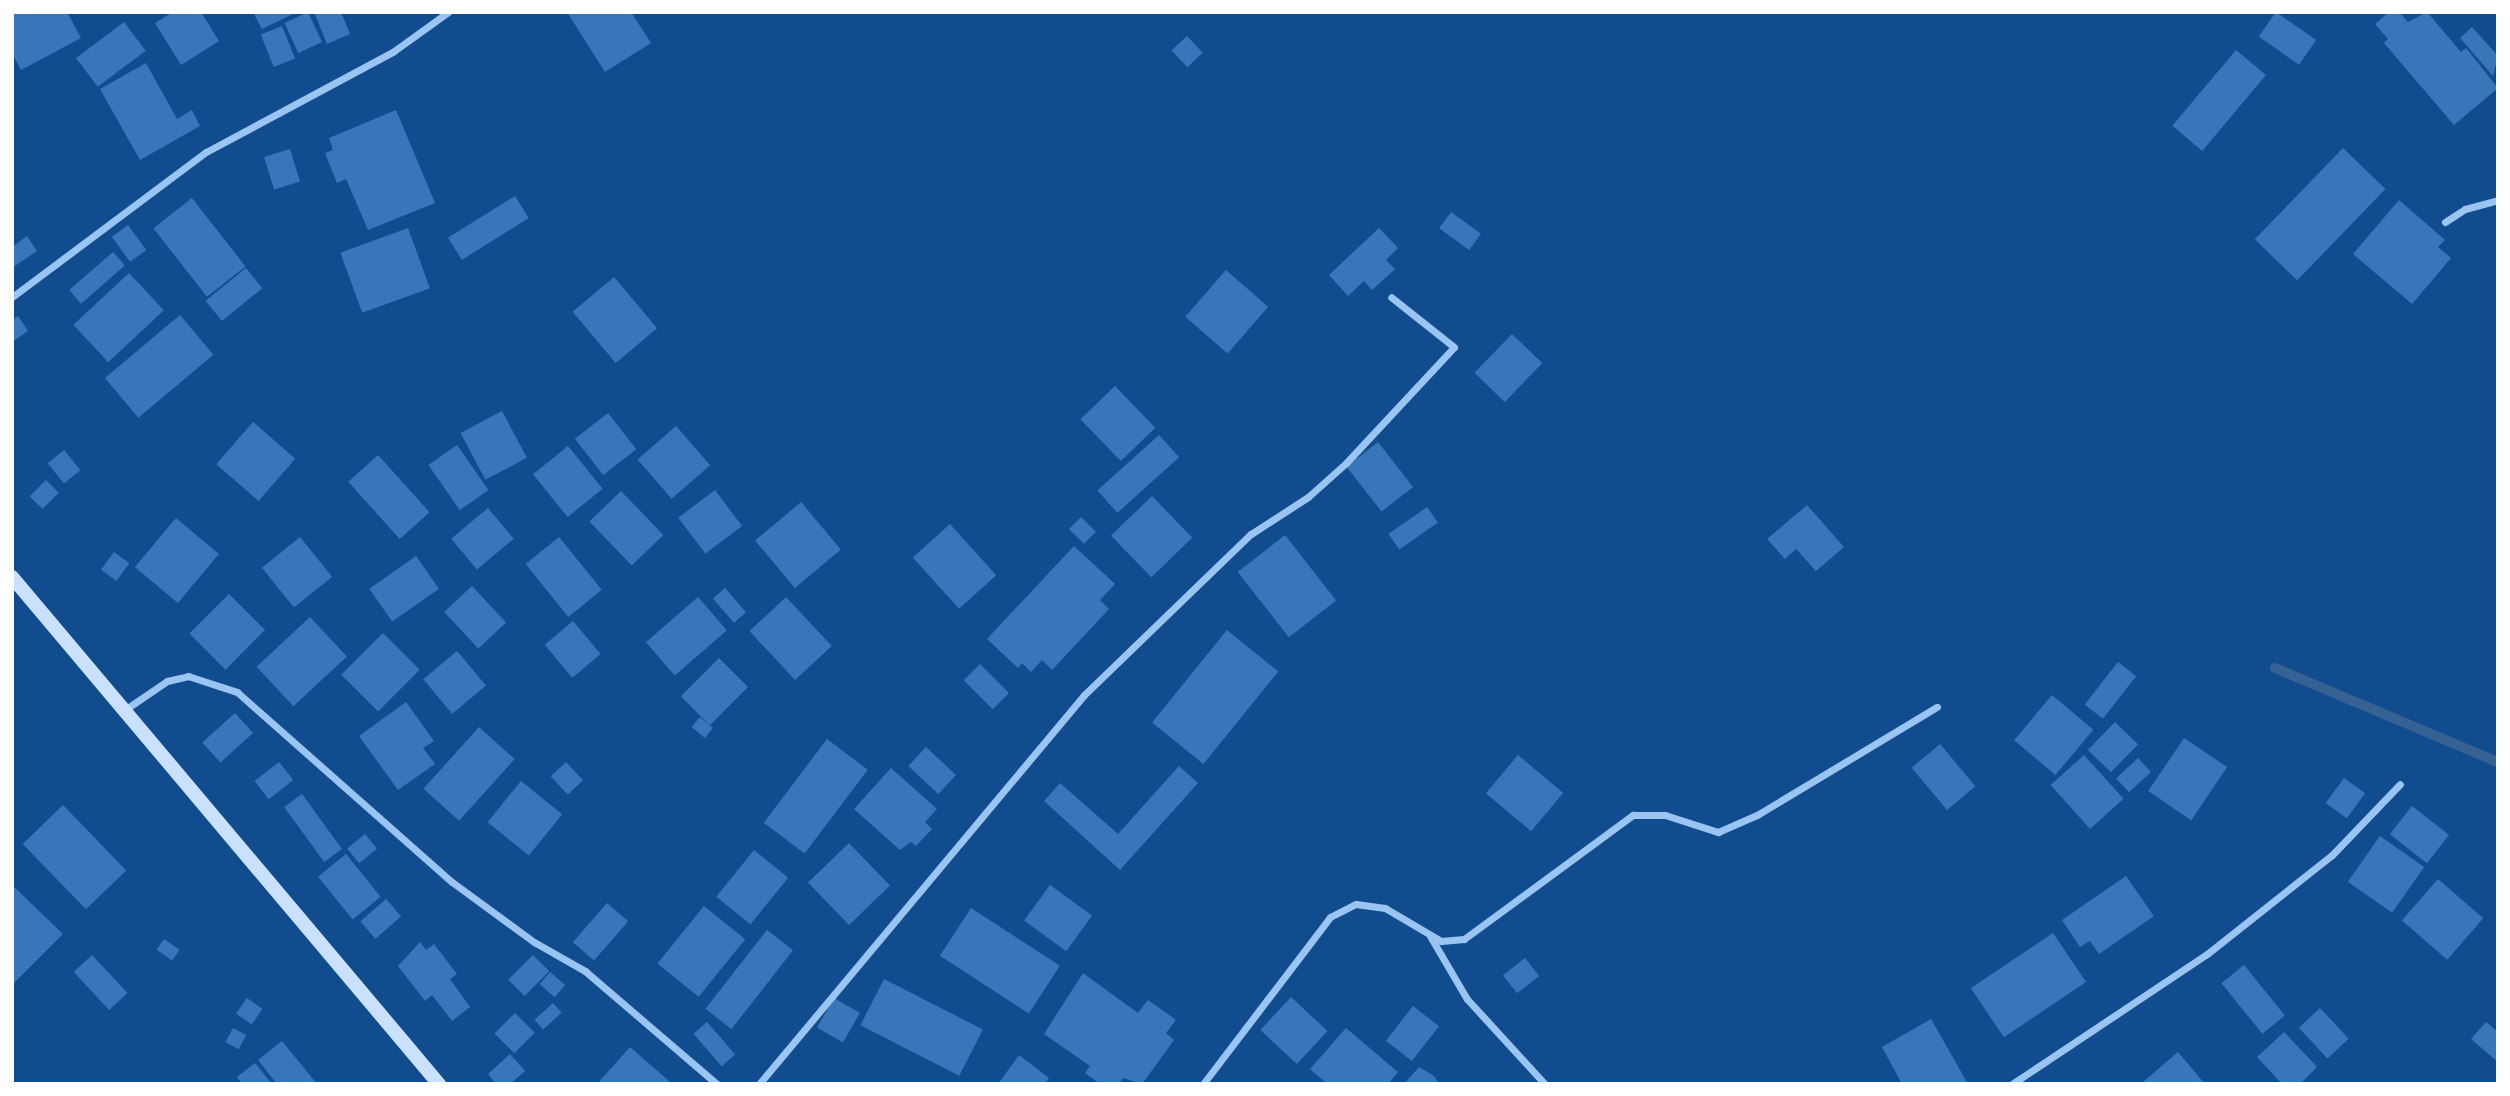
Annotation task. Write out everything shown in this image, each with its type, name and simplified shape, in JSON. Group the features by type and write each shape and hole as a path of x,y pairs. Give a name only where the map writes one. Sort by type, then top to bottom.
{"main road":[{"path":"12,577 126,709 438,1083"}],"street":[{"path":"12,297 206,152 394,51 447,12"},
{"path":"2445,222 2465,209 2498,200"},
{"path":"760,1084 1084,695 1251,534 1308,497 1346,463 1454,347 1391,297"},
{"path":"126,709 167,681 188,676 237,692 452,881 534,942 585,971 717,1084"},
{"path":"1203,1084 1330,917 1356,904 1385,908 1441,941 1464,939 1633,815 1665,815 1718,832 1757,815 1937,707"},
{"path":"2012,1084 2207,954 2332,855 2400,784"},
{"path":"1428,933 1468,999 1545,1084"}],"building":[{"path":"12,12 67,12 81,38 21,70 12,53"},
{"path":"173,12 201,12 219,41 181,65 155,23"},
{"path":"253,12 297,12 262,29"},
{"path":"308,12 322,42 298,53 284,23"},
{"path":"314,12 341,12 350,34 327,44"},
{"path":"567,12 631,12 651,43 605,72"},
{"path":"2276,12 2316,40 2299,65 2259,37"},
{"path":"2389,12 2399,12 2408,22 2427,12 2461,52 2466,48 2498,88 2454,125 2384,43 2388,39 2375,24"},
{"path":"124,22 146,51 98,87 76,58"},
{"path":"282,26 295,58 274,67 261,35"},
{"path":"2472,27 2498,56 2493,76 2460,38"},
{"path":"1187,36 1203,53 1187,67 1172,50"},
{"path":"2236,50 2266,75 2202,151 2172,126"},
{"path":"146,63 177,119 192,110 200,126 140,160 100,89"},
{"path":"396,110 435,203 368,230 346,179 337,183 325,153 333,150 329,138"},
{"path":"2343,148 2385,189 2297,280 2255,239"},
{"path":"290,149 300,182 274,189 264,157"},
{"path":"515,196 529,218 462,260 448,238"},
{"path":"192,198 246,267 207,297 153,228"},
{"path":"2399,200 2445,240 2438,247 2451,258 2412,304 2353,254"},
{"path":"1451,212 1481,234 1469,250 1439,228"},
{"path":"128,225 146,250 130,262 112,237"},
{"path":"408,228 430,288 362,313 340,253"},
{"path":"1379,228 1398,248 1386,260 1395,269 1372,290 1364,281 1348,296 1329,275"},
{"path":"27,236 37,251 12,268 12,247"},
{"path":"113,252 125,266 81,304 69,290"},
{"path":"246,268 262,288 222,321 206,301"},
{"path":"1226,270 1268,307 1228,354 1185,317"},
{"path":"129,273 164,310 108,362 73,325"},
{"path":"614,277 657,328 616,363 573,312"},
{"path":"180,315 213,355 138,418 105,378"},
{"path":"18,316 28,331 12,342 12,320"},
{"path":"1512,334 1542,363 1505,402 1474,373"},
{"path":"1115,386 1155,428 1121,461 1080,419"},
{"path":"502,411 527,458 485,480 461,433"},
{"path":"608,413 636,449 603,475 575,439"},
{"path":"253,422 295,459 259,501 216,464"},
{"path":"676,426 710,465 672,499 638,459"},
{"path":"1159,435 1179,457 1117,513 1097,491"},
{"path":"1378,442 1413,487 1382,512 1346,467"},
{"path":"457,445 489,490 460,510 428,465"},
{"path":"568,446 603,489 568,517 533,474"},
{"path":"64,450 80,470 64,483 48,463"},
{"path":"378,455 430,512 400,539 348,482"},
{"path":"46,480 59,493 42,509 30,496"},
{"path":"715,490 742,526 705,554 678,518"},
{"path":"621,491 663,535 632,565 589,522"},
{"path":"1152,496 1192,538 1151,577 1111,536"},
{"path":"801,502 841,549 795,588 755,541"},
{"path":"1807,505 1844,547 1816,571 1796,549 1785,559 1767,539"},
{"path":"1427,507 1438,523 1399,550 1388,534"},
{"path":"488,508 514,539 477,569 451,539"},
{"path":"1081,517 1096,532 1084,544 1069,529"},
{"path":"176,518 219,554 178,603 135,567"},
{"path":"950,524 996,575 959,609 913,557"},
{"path":"1285,535 1336,600 1289,637 1238,572"},
{"path":"300,537 332,577 294,607 262,568"},
{"path":"559,537 602,590 568,617 526,564"},
{"path":"1074,546 1115,584 1100,600 1109,609 1052,670 1042,660 1031,672 1022,663 1018,668 987,639"},
{"path":"114,552 129,563 116,581 101,570"},
{"path":"416,556 439,589 392,621 369,589"},
{"path":"472,586 506,623 478,648 444,612"},
{"path":"725,588 746,612 734,623 713,598"},
{"path":"229,594 265,630 225,670 189,634"},
{"path":"698,597 727,630 675,675 646,642"},
{"path":"786,597 832,646 795,680 749,631"},
{"path":"310,617 347,656 293,706 257,667"},
{"path":"573,621 601,654 572,678 545,645"},
{"path":"1227,630 1278,672 1203,764 1152,722"},
{"path":"383,633 420,670 378,711 341,675"},
{"path":"457,651 486,685 452,714 423,679"},
{"path":"719,658 748,687 710,725 681,696"},
{"path":"2118,662 2136,676 2103,719 2085,705"},
{"path":"980,664 1009,693 993,709 964,680"},
{"path":"2052,695 2093,730 2055,775 2014,740"},
{"path":"406,702 434,741 423,748 435,764 398,790 359,736"},
{"path":"235,713 253,733 220,763 202,742"},
{"path":"700,717 713,728 705,738 692,727"},
{"path":"2115,722 2138,744 2111,772 2088,750"},
{"path":"479,727 515,759 459,821 423,789"},
{"path":"2184,738 2227,767 2191,820 2148,791"},
{"path":"827,739 868,770 805,854 764,823"},
{"path":"1940,744 1975,786 1947,810 1912,768"},
{"path":"926,747 956,775 938,794 908,766"},
{"path":"1518,755 1563,793 1531,831 1486,793"},
{"path":"2084,755 2123,799 2090,829 2051,785"},
{"path":"2138,758 2151,772 2129,792 2116,778"},
{"path":"279,762 293,780 269,799 255,781"},
{"path":"566,762 583,780 568,795 551,776"},
{"path":"1179,766 1198,783 1120,870 1044,801 1060,783 1118,834"},
{"path":"891,768 937,809 925,822 932,829 916,846 911,842 900,850 854,809"},
{"path":"2344,778 2365,793 2347,818 2326,803"},
{"path":"521,781 562,814 529,856 488,822"},
{"path":"302,794 342,849 324,862 284,807"},
{"path":"63,805 126,870 86,909 23,844"},
{"path":"2412,806 2449,835 2427,863 2390,834"},
{"path":"365,834 377,849 359,863 347,848"},
{"path":"2380,836 2424,867 2392,913 2348,882"},
{"path":"849,843 890,885 849,925 808,883"},
{"path":"754,850 788,878 750,924 716,897"},
{"path":"346,854 381,897 353,919 318,877"},
{"path":"2126,876 2154,916 2099,954 2090,941 2080,947 2062,920"},
{"path":"2438,879 2483,918 2447,960 2402,921"},
{"path":"12,885 63,934 12,985"},
{"path":"1050,885 1092,916 1066,951 1024,921"},
{"path":"386,899 401,916 375,939 360,921"},
{"path":"607,903 628,921 594,961 573,942"},
{"path":"704,906 745,939 699,997 657,964"},
{"path":"971,908 1060,966 1029,1014 940,956"},
{"path":"767,930 793,950 731,1029 705,1009"},
{"path":"2053,933 2086,982 2004,1037 1971,988"},
{"path":"164,939 180,950 172,961 157,950"},
{"path":"420,942 426,950 434,944 457,974 450,979 470,1007 452,1021 432,995 425,1001 398,966"},
{"path":"92,955 127,993 109,1010 74,972"},
{"path":"533,955 549,971 525,996 508,980"},
{"path":"1525,958 1539,976 1517,993 1503,975"},
{"path":"2244,965 2285,1016 2262,1034 2221,983"},
{"path":"550,972 565,985 555,997 540,984"},
{"path":"1083,973 1138,1013 1148,1000 1176,1020 1166,1033 1174,1040 1142,1084 1123,1078 1119,1084 1100,1084 1085,1073 1090,1066 1044,1034"},
{"path":"884,979 983,1029 959,1076 860,1025"},
{"path":"1291,997 1328,1031 1297,1064 1260,1030"},
{"path":"247,998 263,1009 252,1024 236,1014"},
{"path":"834,998 860,1013 843,1042 817,1027"},
{"path":"553,1003 562,1013 543,1029 534,1020"},
{"path":"1413,1006 1439,1026 1412,1061 1386,1041"},
{"path":"2320,1008 2349,1039 2327,1058 2299,1028"},
{"path":"515,1013 535,1033 514,1053 494,1034"},
{"path":"1931,1019 1968,1084 1902,1084 1882,1047"},
{"path":"707,1022 735,1054 722,1066 693,1034"},
{"path":"2486,1022 2498,1032 2498,1062 2471,1039"},
{"path":"233,1028 246,1035 239,1049 225,1042"},
{"path":"1346,1028 1398,1072 1388,1084 1327,1084 1310,1069"},
{"path":"2284,1032 2317,1067 2300,1084 2282,1084 2257,1057"},
{"path":"282,1041 317,1084 277,1084 258,1060"},
{"path":"630,1047 669,1081 667,1084 597,1084"},
{"path":"2178,1052 2205,1084 2146,1084 2144,1081"},
{"path":"510,1054 525,1071 510,1084 496,1084 488,1074"},
{"path":"1019,1055 1049,1078 1045,1084 998,1084"},
{"path":"255,1063 272,1084 242,1084 237,1077"},
{"path":"1419,1067 1434,1076 1439,1084 1404,1084"}],"waterway":[{"path":"2275,668 2498,762"}]}
